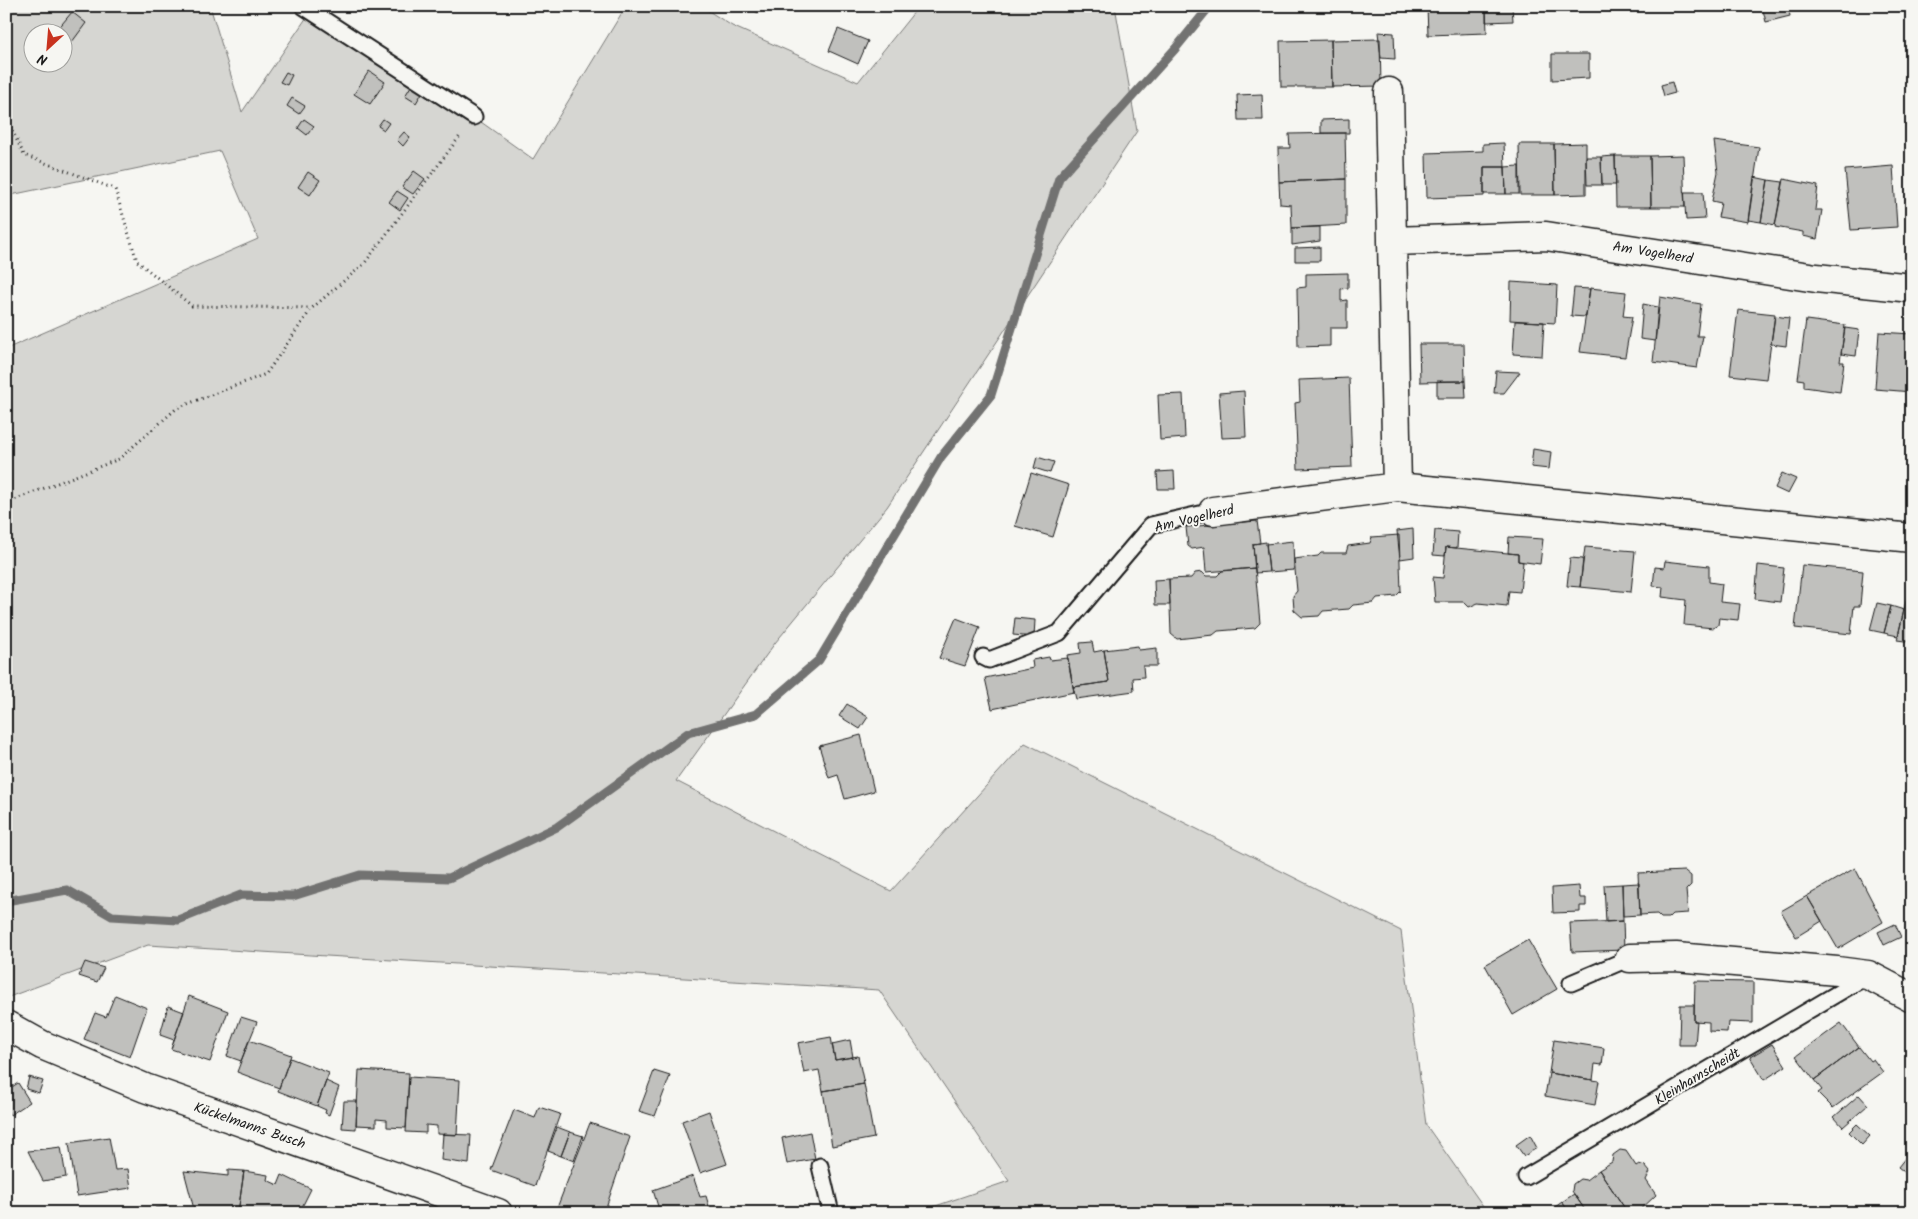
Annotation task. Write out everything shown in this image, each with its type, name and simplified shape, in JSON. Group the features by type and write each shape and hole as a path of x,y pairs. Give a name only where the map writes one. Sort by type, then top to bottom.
{"street":[{"path":"1389,92 1397,487"},
{"name":"Am Vogelherd","path":"1392,240 1546,236 1816,278 1912,288"},
{"name":"Am Vogelherd","path":"1213,511 1397,487 1912,538"},
{"path":"1630,958 1676,957 1868,975 1912,998"},
{"name":"Kückelmanns Busch","path":"6,1025 42,1045 145,1088 498,1213"}],"lane":[{"path":"303,6 474,117"},
{"name":"Am Vogelherd","path":"982,657 989,660 1060,633 1151,525 1213,511"},
{"path":"1572,983 1630,958"},
{"name":"Kleinharnscheidt","path":"1526,1177 1868,975"},
{"path":"820,1166 831,1213"}],"path":[{"path":"6,117 24,155 115,189 137,260 192,306 312,308"},
{"path":"6,502 119,459 177,408 266,374 312,308 364,264 474,117"}],"shaded area":[{"path":"6,6 210,6 242,112 311,11 474,117 533,159 626,6 701,6 732,26 858,82 919,6 1115,6 1137,131 887,507 775,643 676,781 891,891 1025,743 1401,931 1426,1125 1488,1213 915,1213 1009,1181 879,990 148,945 6,998 6,349 258,239 220,151 6,196"}],"building":[{"path":"746,6 762,6 758,13"},
{"path":"1427,6 1486,6 1487,33 1428,35"},
{"path":"1486,6 1512,6 1513,21 1486,22"},
{"path":"1762,6 1788,6 1790,16 1766,22"},
{"path":"72,12 86,23 72,42 72,22 64,22"},
{"path":"838,29 868,41 858,64 829,51"},
{"path":"1378,32 1394,33 1395,59 1381,58"},
{"path":"1380,39 1381,86 1332,87 1331,40"},
{"path":"1331,40 1332,87 1281,87 1280,41"},
{"path":"1552,54 1589,54 1589,78 1552,80"},
{"path":"369,71 385,82 370,104 354,94"},
{"path":"286,72 292,75 287,85 280,82"},
{"path":"1672,82 1675,93 1664,96 1661,85"},
{"path":"411,86 422,93 416,103 405,96"},
{"path":"1262,94 1263,120 1238,120 1237,95"},
{"path":"292,98 305,106 299,114 287,106"},
{"path":"304,119 314,126 307,135 298,128"},
{"path":"383,119 389,123 384,130 378,126"},
{"path":"1349,119 1349,133 1321,133 1321,120"},
{"path":"404,132 410,137 403,146 397,140"},
{"path":"1345,133 1346,179 1279,182 1278,148 1290,148 1289,134"},
{"path":"1714,141 1759,147 1748,222 1718,217 1721,203 1712,201 1718,172"},
{"path":"1504,143 1505,167 1484,167 1484,196 1427,198 1426,153 1483,151 1483,144"},
{"path":"1586,143 1586,194 1555,195 1554,144"},
{"path":"1519,144 1554,144 1555,195 1520,195"},
{"path":"1683,155 1685,207 1651,207 1650,156"},
{"path":"1615,156 1616,185 1602,185 1601,157"},
{"path":"1615,156 1650,156 1651,207 1616,207"},
{"path":"1586,157 1601,157 1602,185 1587,185"},
{"path":"1519,166 1519,194 1506,194 1505,167"},
{"path":"1893,166 1897,227 1851,230 1845,170"},
{"path":"1484,167 1505,167 1506,194 1484,194"},
{"path":"414,171 425,179 413,194 402,187"},
{"path":"308,172 320,180 310,195 298,187"},
{"path":"1754,177 1768,180 1761,222 1748,220"},
{"path":"1346,179 1346,225 1292,228 1291,205 1280,204 1279,182"},
{"path":"1784,179 1818,186 1815,210 1822,210 1817,239 1803,236 1803,232 1775,227"},
{"path":"1768,180 1783,182 1775,225 1761,222"},
{"path":"397,191 408,198 400,210 389,202"},
{"path":"1684,192 1703,192 1705,219 1686,220"},
{"path":"1320,227 1320,241 1292,245 1292,228"},
{"path":"1320,247 1320,261 1295,261 1295,248"},
{"path":"1348,273 1348,288 1341,289 1341,301 1347,300 1347,328 1330,328 1330,346 1298,347 1297,288 1306,287 1306,274"},
{"path":"1511,282 1557,285 1555,323 1510,320"},
{"path":"1574,288 1590,289 1586,317 1571,316"},
{"path":"1590,288 1626,292 1623,316 1632,317 1625,357 1580,352"},
{"path":"1660,297 1701,304 1697,336 1703,336 1697,368 1653,362"},
{"path":"1643,304 1658,307 1655,341 1640,339"},
{"path":"1738,310 1775,314 1766,379 1730,375"},
{"path":"1775,316 1789,318 1786,346 1771,344"},
{"path":"1806,320 1845,325 1840,362 1844,362 1840,392 1804,387 1804,380 1798,379"},
{"path":"1515,321 1544,322 1542,356 1513,354"},
{"path":"1845,328 1859,330 1856,356 1841,354"},
{"path":"1879,332 1912,334 1912,392 1875,389"},
{"path":"1419,344 1464,344 1465,381 1420,382"},
{"path":"1496,371 1520,372 1504,393 1494,393"},
{"path":"1349,378 1352,467 1298,469 1295,403 1300,402 1299,380"},
{"path":"1437,381 1465,381 1466,398 1437,398"},
{"path":"1244,391 1246,437 1222,438 1219,393"},
{"path":"1183,394 1185,438 1160,440 1158,395"},
{"path":"1533,449 1551,452 1549,469 1531,467"},
{"path":"1037,457 1054,462 1050,473 1034,468"},
{"path":"1174,471 1175,489 1158,489 1157,472"},
{"path":"1031,473 1069,485 1053,537 1015,526"},
{"path":"1782,473 1796,479 1788,494 1775,488"},
{"path":"1257,521 1260,543 1253,544 1255,568 1206,572 1204,547 1192,549 1188,546 1186,527"},
{"path":"1413,529 1414,557 1400,559 1397,531"},
{"path":"1435,530 1458,532 1457,548 1446,547 1445,556 1433,555"},
{"path":"1399,535 1401,591 1396,596 1377,598 1373,603 1353,605 1349,609 1323,611 1319,616 1302,617 1294,610 1293,596 1297,591 1294,559 1318,556 1321,553 1346,553 1348,546 1370,543 1372,537"},
{"path":"1509,537 1543,539 1540,564 1518,561 1518,554 1508,553"},
{"path":"1293,541 1294,570 1269,572 1266,544"},
{"path":"1266,542 1269,572 1255,573 1253,544"},
{"path":"1446,547 1518,554 1518,561 1523,562 1520,592 1509,591 1507,606 1478,603 1469,607 1464,602 1435,602 1433,577 1443,578"},
{"path":"1585,547 1635,551 1631,592 1580,587"},
{"path":"1570,558 1583,559 1580,587 1567,586"},
{"path":"1665,561 1709,566 1709,582 1722,584 1720,602 1740,604 1738,620 1719,618 1718,625 1713,628 1684,625 1686,600 1662,597 1663,587 1653,586 1655,567 1664,568"},
{"path":"1758,565 1784,568 1780,602 1755,599"},
{"path":"1802,565 1863,571 1860,606 1854,606 1851,634 1795,628"},
{"path":"1255,568 1260,623 1255,628 1218,631 1213,635 1177,639 1171,634 1169,579 1191,578 1195,573 1202,572 1206,576 1217,576 1222,571"},
{"path":"1169,579 1170,605 1155,605 1154,580"},
{"path":"1911,581 1912,642 1897,640"},
{"path":"1877,603 1891,606 1884,633 1870,630"},
{"path":"1891,606 1904,610 1898,636 1884,633"},
{"path":"956,618 980,627 965,666 939,658"},
{"path":"1015,618 1035,620 1034,637 1013,635"},
{"path":"1092,642 1094,652 1104,650 1109,682 1073,687 1067,655 1081,653 1080,643"},
{"path":"1138,646 1139,650 1157,648 1157,666 1143,666 1144,677 1133,678 1134,691 1076,699 1073,687 1109,682 1104,650"},
{"path":"1049,657 1050,660 1068,658 1074,692 992,709 985,678 1033,668 1032,660"},
{"path":"847,704 868,717 860,729 839,716"},
{"path":"861,735 874,791 845,799 838,775 829,778 819,746"},
{"path":"1855,868 1883,922 1838,949 1807,896"},
{"path":"1685,871 1691,876 1691,885 1686,890 1688,913 1672,914 1668,918 1661,918 1657,914 1640,915 1638,873"},
{"path":"1639,883 1640,915 1623,916 1622,884"},
{"path":"1622,884 1623,921 1606,922 1604,885"},
{"path":"1579,886 1580,898 1586,898 1586,906 1580,906 1580,912 1553,913 1552,888"},
{"path":"1807,896 1822,921 1796,937 1781,911"},
{"path":"1623,921 1624,950 1572,952 1570,923"},
{"path":"1895,924 1901,937 1884,945 1878,932"},
{"path":"1528,940 1557,989 1513,1015 1485,965"},
{"path":"85,962 104,968 97,982 79,976"},
{"path":"1695,981 1753,982 1753,1023 1728,1022 1727,1032 1709,1031 1709,1022 1694,1021"},
{"path":"115,995 147,1008 130,1057 84,1039 95,1013 106,1017"},
{"path":"189,996 228,1011 210,1062 171,1049"},
{"path":"1680,1005 1694,1005 1694,1021 1697,1021 1695,1045 1679,1045"},
{"path":"168,1006 184,1012 174,1040 160,1035"},
{"path":"241,1017 257,1022 241,1061 227,1056"},
{"path":"1841,1023 1859,1047 1814,1080 1796,1056"},
{"path":"831,1037 835,1060 858,1056 864,1084 823,1091 819,1070 804,1073 798,1043"},
{"path":"249,1040 291,1055 279,1088 237,1072"},
{"path":"850,1040 853,1057 835,1060 832,1044"},
{"path":"1554,1040 1604,1048 1602,1065 1595,1064 1593,1080 1549,1073"},
{"path":"1772,1044 1786,1066 1764,1080 1750,1057"},
{"path":"1859,1047 1870,1061 1873,1059 1883,1072 1833,1108 1818,1093 1822,1090 1814,1080"},
{"path":"290,1058 329,1073 317,1106 278,1091"},
{"path":"359,1070 409,1073 406,1128 387,1127 387,1120 376,1119 376,1126 356,1125"},
{"path":"654,1071 670,1076 655,1116 639,1111"},
{"path":"1549,1073 1599,1081 1595,1105 1545,1096"},
{"path":"29,1077 43,1081 39,1093 26,1089"},
{"path":"409,1077 460,1080 457,1135 437,1134 437,1126 426,1125 426,1133 406,1132"},
{"path":"326,1081 339,1087 329,1115 325,1113 326,1110 317,1106"},
{"path":"18,1083 30,1102 10,1115 6,1108 6,1091"},
{"path":"864,1084 874,1138 832,1146 823,1091"},
{"path":"1859,1095 1868,1105 1843,1127 1834,1117"},
{"path":"344,1101 357,1101 356,1129 342,1128"},
{"path":"539,1107 560,1114 535,1186 491,1170 514,1110 535,1118"},
{"path":"709,1111 727,1164 700,1173 682,1121"},
{"path":"590,1123 630,1137 604,1213 555,1213"},
{"path":"1857,1124 1870,1136 1862,1145 1849,1132"},
{"path":"557,1127 570,1132 561,1156 548,1151"},
{"path":"570,1132 583,1136 574,1161 561,1156"},
{"path":"810,1132 815,1159 787,1164 782,1138"},
{"path":"443,1134 471,1135 469,1164 441,1160"},
{"path":"1530,1135 1537,1148 1524,1156 1516,1145"},
{"path":"109,1137 115,1170 128,1169 131,1188 77,1196 69,1143"},
{"path":"61,1147 66,1177 43,1181 28,1151"},
{"path":"1620,1150 1626,1151 1636,1166 1639,1164 1645,1166 1650,1172 1646,1180 1656,1195 1637,1213 1628,1213 1599,1170 1612,1162 1613,1155"},
{"path":"1906,1157 1912,1162 1912,1171 1908,1175 1898,1167"},
{"path":"228,1170 244,1171 238,1213 195,1213 184,1171 228,1176"},
{"path":"1599,1170 1628,1213 1587,1213 1572,1191 1573,1184 1580,1179 1586,1180"},
{"path":"244,1171 268,1175 267,1180 278,1185 282,1175 311,1189 299,1213 238,1213"},
{"path":"693,1176 700,1197 706,1196 711,1213 660,1213 653,1190"},
{"path":"1574,1194 1587,1213 1570,1213 1562,1202"},
{"path":"1562,1202 1570,1213 1547,1213"},
{"path":"169,1206 170,1213 156,1213 155,1208"}],"waterway":[{"path":"6,901 67,890 112,916 178,920 241,895 293,896 360,875 449,878 557,827 688,733 756,714 819,660 941,457 991,395 1059,178 1175,49 1210,6"}]}
